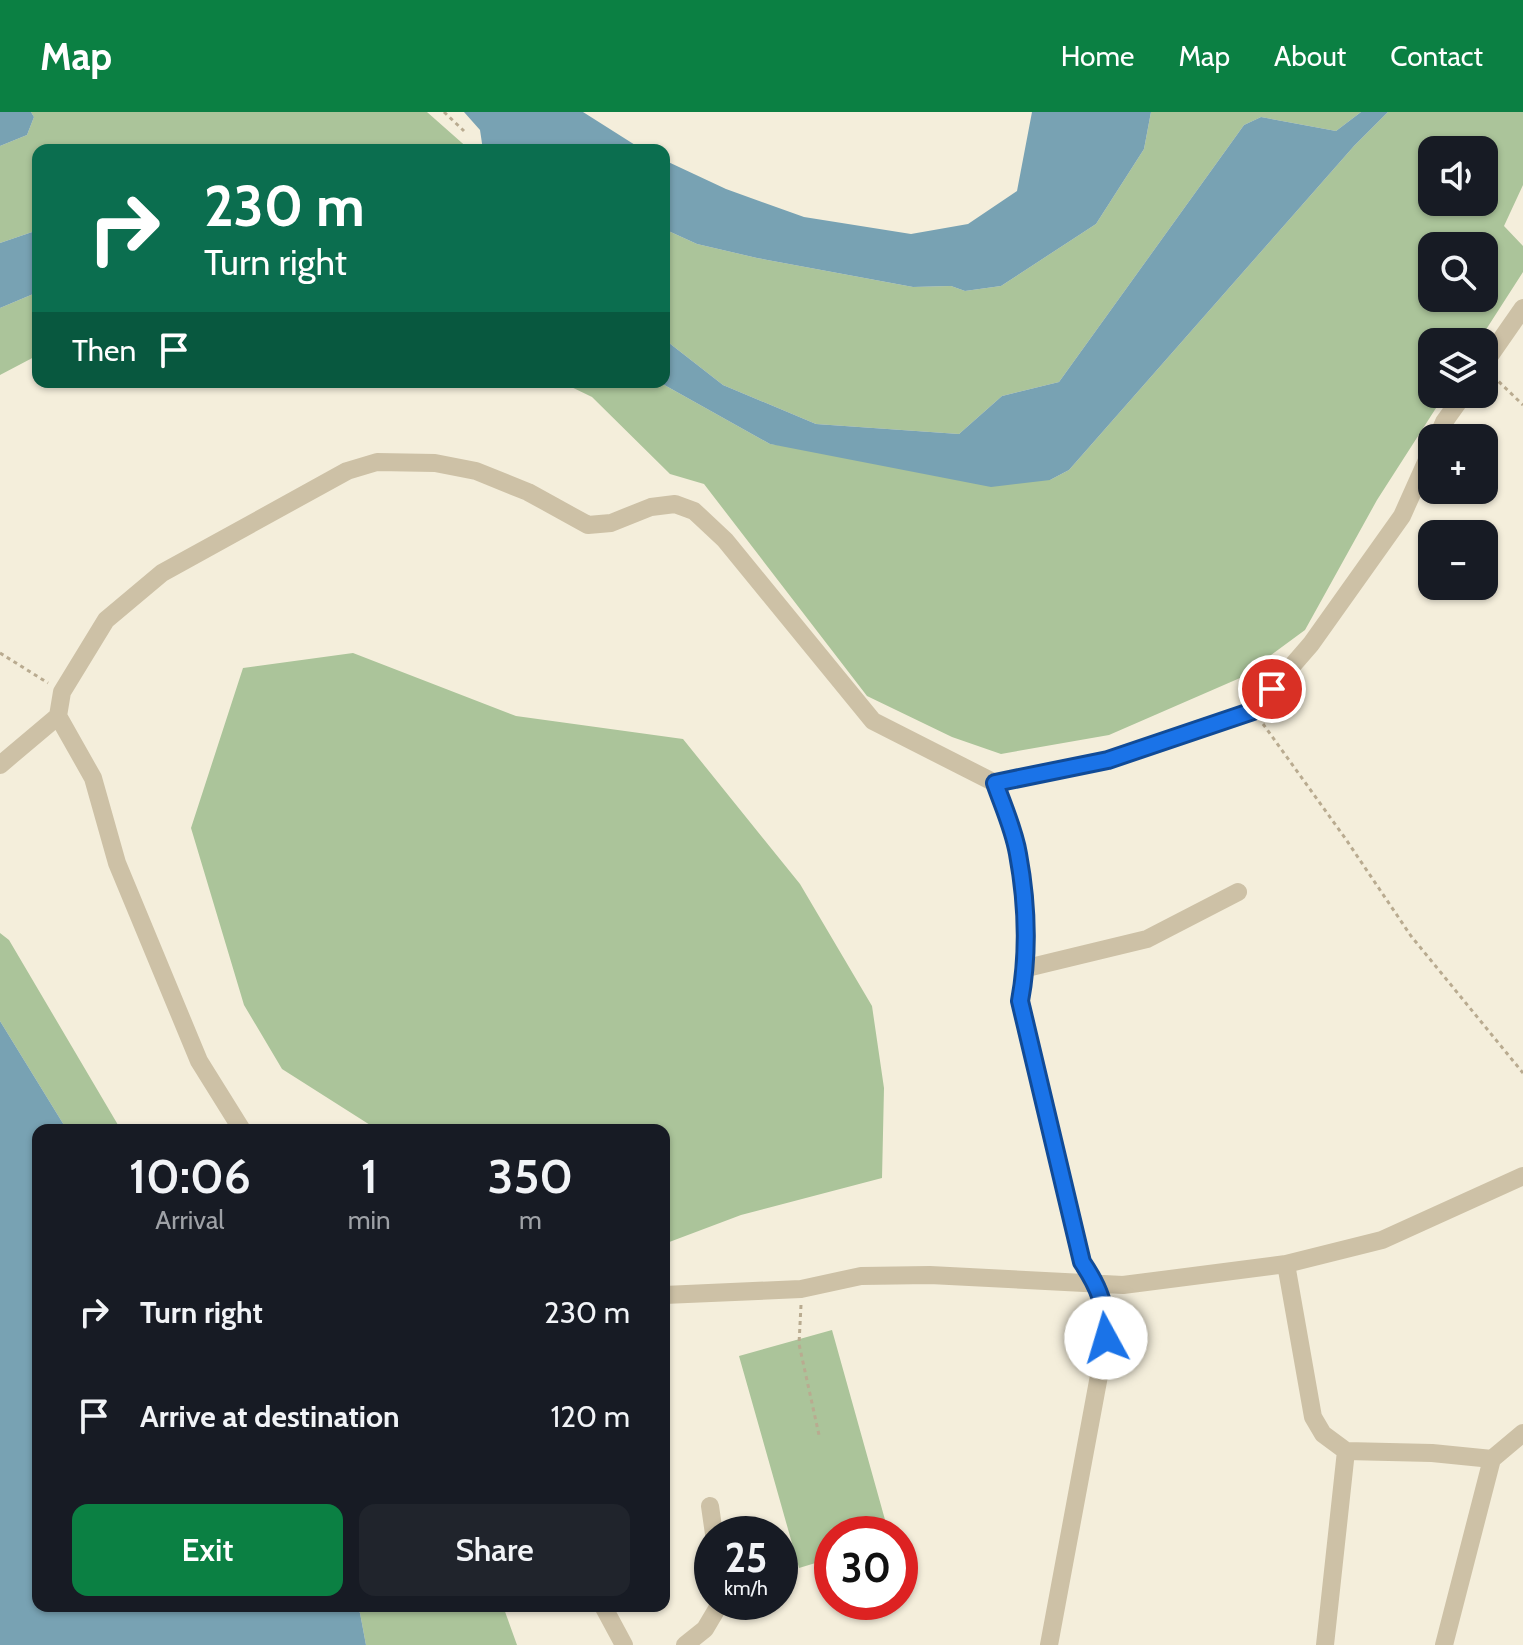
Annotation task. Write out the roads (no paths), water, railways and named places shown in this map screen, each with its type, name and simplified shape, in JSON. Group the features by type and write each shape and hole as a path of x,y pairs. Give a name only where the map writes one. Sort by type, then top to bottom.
{"street":[{"path":"1498,345 1523,308"},
{"path":"238,1124 199,1061 117,863 93,778 58,716 62,692 106,620 162,573 347,471 377,462 435,463 476,471 528,492 588,525 611,523 651,507 675,504 694,511 725,540 873,721 995,783 1108,760 1253,711 1311,644 1402,516 1418,480"},
{"path":"0,765 58,716"},
{"path":"995,783 1018,852 1028,941 1027,968 1020,1001 1082,1262 1097,1285 1107,1315 1106,1338 1049,1645"},
{"path":"1027,968 1147,939 1238,892"},
{"path":"670,1295 801,1289 861,1276 930,1275 1123,1285 1286,1264 1382,1240 1523,1176"},
{"path":"1286,1264 1313,1417 1323,1434 1346,1451 1432,1453 1492,1459"},
{"path":"1444,1645 1492,1459 1523,1433"},
{"path":"1325,1645 1346,1451"},
{"path":"710,1506 711,1516"},
{"path":"606,1612 624,1645"},
{"path":"685,1645 711,1637"}],"water":[{"path":"0,112 31,112 34,117 27,135 0,146"},
{"path":"464,112 583,112 634,144 482,144 480,130"},
{"path":"1032,112 1151,112 1144,149 1096,224 1001,286 965,291 951,286 913,287 757,258 697,244 670,232 670,163 726,189 804,217 911,234 968,224 1017,191"},
{"path":"1361,112 1388,112 1354,146 1069,470 1050,480 991,487 770,444 670,388 670,344 723,385 816,424 959,434 1002,396 1059,382 1244,125 1261,117 1336,131"},
{"path":"32,232 32,295 0,308 0,243"},
{"path":"0,1021 63,1124 32,1124 32,1612 359,1612 366,1645 0,1645"}]}
